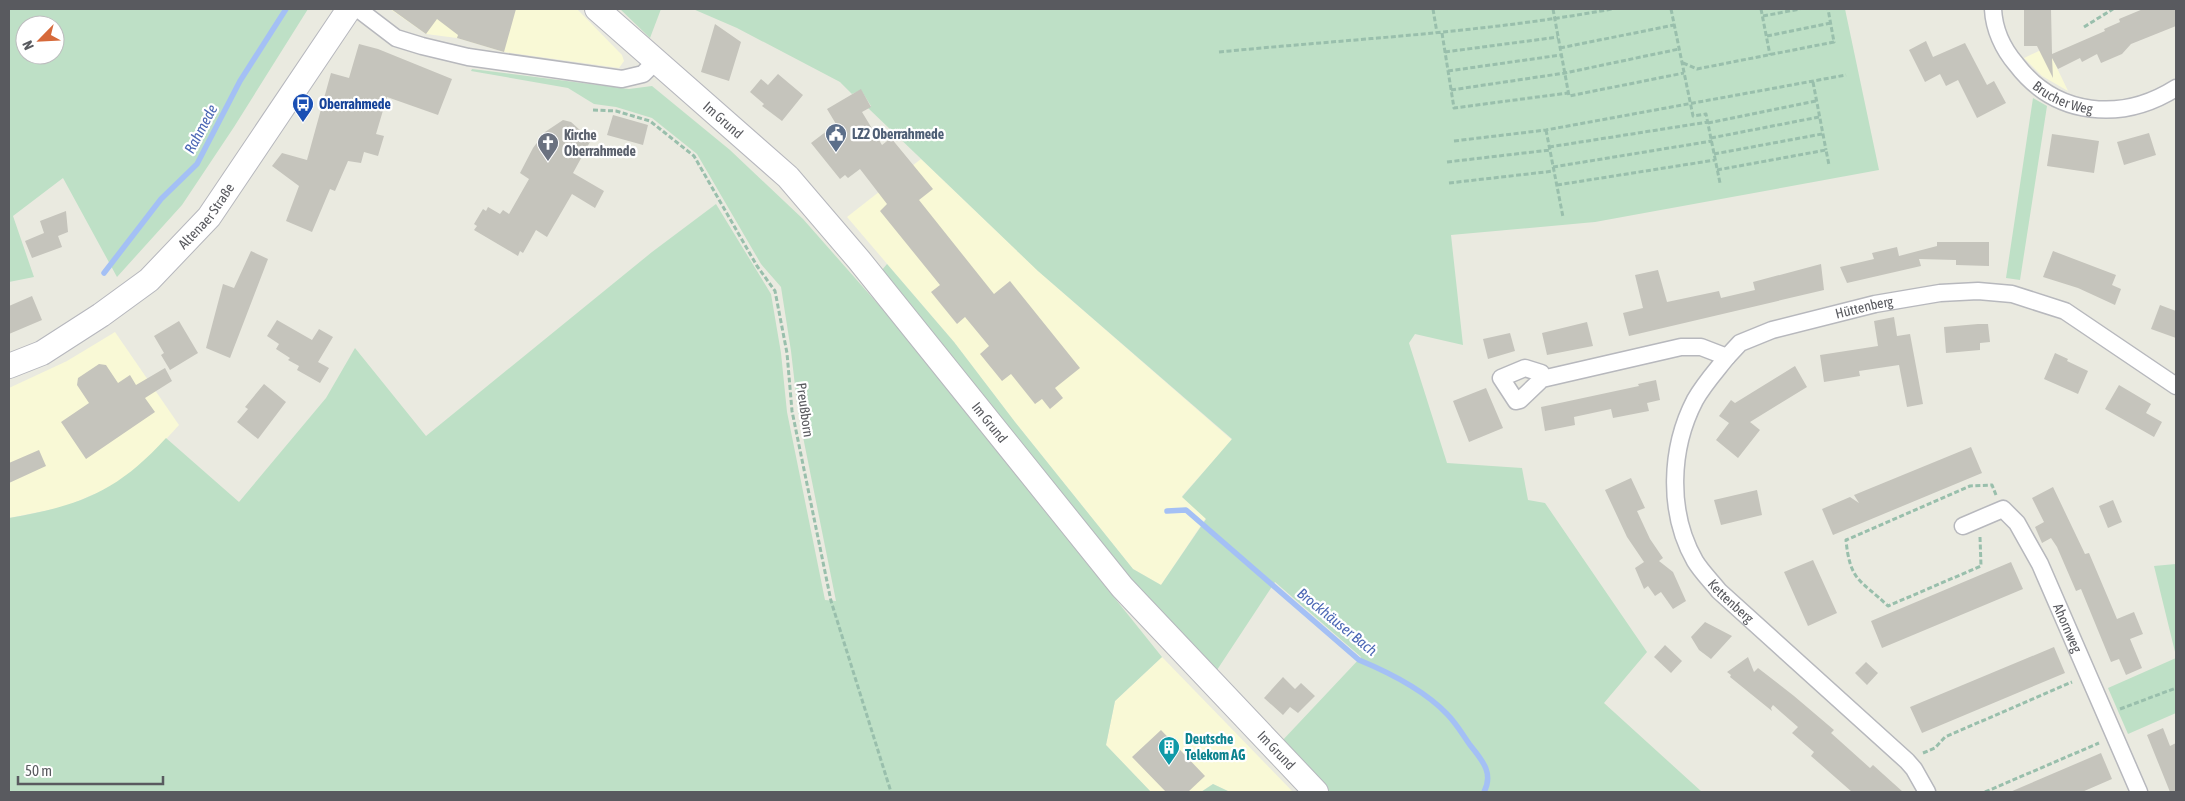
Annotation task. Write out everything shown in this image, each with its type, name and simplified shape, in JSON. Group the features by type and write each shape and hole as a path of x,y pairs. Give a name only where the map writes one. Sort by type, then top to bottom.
{"main road":[{"name":"Altenaer Straße","path":"9,366 42,353 101,316 149,280 209,217 349,9"},
{"name":"Im Grund","path":"597,9 788,177 870,275 1122,588 1316,792"}],"street":[{"path":"358,9 396,38 468,57 622,79 643,74 656,61"},
{"name":"Brucher Weg","path":"1993,9 1996,28 2009,55 2024,76 2048,95 2084,108 2105,111 2126,109 2145,104 2176,88"},
{"name":"Hüttenberg","path":"1727,357 1740,343 1780,328 1875,304 1940,293 1978,291 2020,296 2065,311 2176,386"},
{"path":"1542,378 1681,347 1701,347 1727,357"},
{"name":"Kettenberg","path":"1727,357 1708,380 1695,400 1680,436 1677,454 1676,501 1681,526 1695,560 1719,590 1907,761 1914,769 1927,792"},
{"path":"1964,526 2003,509"},
{"name":"Ahornweg","path":"2003,509 2017,523 2040,564 2139,792"}],"path":[{"path":"1433,9 1437,33"},
{"path":"1552,9 1568,93"},
{"path":"1219,52 1442,33 1554,20 1612,9"},
{"path":"1671,9 1693,116 1706,114 1720,183"},
{"path":"1761,9 1770,55"},
{"path":"1763,16 1800,9"},
{"path":"1682,63 1697,69 1834,42 1828,9"},
{"path":"2084,27 2113,9"},
{"path":"1767,36 1830,23"},
{"path":"1560,48 1675,25"},
{"path":"1442,33 1454,108 1568,93 1569,96 1684,74"},
{"path":"1445,52 1558,37"},
{"path":"1451,90 1565,73 1680,50"},
{"path":"1448,71 1561,55"},
{"path":"1454,141 1546,130 1846,75"},
{"path":"1813,82 1829,165"},
{"path":"1448,162 1550,148 1816,102"},
{"name":"Preußborn","path":"593,110 616,111 650,121 694,156 757,266 775,291 787,353 792,411 831,601 891,792"},
{"path":"1449,183 1553,169 1711,140 1819,117"},
{"path":"1546,130 1563,217"},
{"path":"1714,154 1822,134"},
{"path":"1717,170 1826,150"},
{"path":"1556,185 1715,160"},
{"path":"1979,519 1981,566 1888,606 1865,588 1857,579 1850,565 1846,540 1970,486 1992,485 2003,509"},
{"path":"1907,761 1935,748 1945,737 2089,675"},
{"path":"2106,715 2176,688"},
{"path":"1985,792 2115,736"}],"shaded area":[{"path":"9,9 308,9 234,127 182,205 117,277 63,178 13,216 34,277 9,282"},
{"path":"390,9 577,9 622,55 624,61 619,68 504,52 457,38 426,34"},
{"path":"620,9 661,9 650,38"},
{"path":"693,9 1845,9 1879,170 1595,222 1451,235 1463,345 1415,334 1409,343 1447,463 1522,468 1528,500 1545,503 1647,652 1604,703 1702,792 1330,792 1281,742 1361,657 1275,582 1215,673 1146,600 882,270 887,264 954,342 1015,422 1133,569 1161,585 1206,519 1182,497 1232,439 1038,271 868,108 871,106 861,90 852,94 840,82 737,28"},
{"path":"2047,47 2068,91 2042,76 2024,58"},
{"path":"472,69 629,89 652,86 730,150 803,219 885,312 1162,657 1115,701 1106,745 1151,792 9,792 9,518 56,508 95,494 131,472 166,438 239,502 326,398 355,348 426,436 652,252 716,204 771,294 781,353 787,412 825,600 836,601 798,412 781,287 761,264 697,154 652,118 616,107 594,104 568,88 471,71"},
{"path":"2033,98 2047,106 2020,280 2006,278"},
{"path":"921,159 1038,271 1232,440 1182,496 1206,518 1161,585 1133,569 1015,422 954,342 847,217"},
{"path":"115,332 179,425 147,460 111,487 64,507 9,518 9,388 67,361"},
{"path":"2176,564 2176,656 2154,566"},
{"path":"1162,657 1293,792 1230,792 1213,784 1201,792 1151,792 1106,745 1115,701"},
{"path":"2176,658 2176,713 2128,734 2108,688"},
{"path":"1213,784 1230,792 1201,792"}],"building":[{"path":"391,9 516,9 504,52 457,38 458,35 437,19 426,34"},
{"path":"2024,9 2051,9 2052,54 2105,31 2104,29 2120,22 2119,19 2143,9 2176,9 2176,26 2131,44 2122,54 2101,63 2097,54 2082,62 2080,58 2058,69 2052,58 2053,78 2037,46 2024,46"},
{"path":"715,24 741,42 729,81 701,72"},
{"path":"1926,41 1933,57 1965,43 1987,85 1994,81 2006,103 1977,118 1958,80 1946,86 1940,74 1925,82 1909,50"},
{"path":"359,44 378,49 452,79 438,115 387,97 376,134 384,136 378,156 364,152 361,163 348,161 335,191 330,189 312,232 286,221 299,186 272,166 282,153 307,160 331,73 349,78"},
{"path":"778,74 803,95 782,121 762,106 764,104 750,92 761,79 768,85"},
{"path":"861,89 871,107 862,112 882,145 891,138 933,189 919,200 994,294 1010,281 1080,368 1055,388 1063,398 1050,409 1042,399 1035,404 1011,374 1002,381 980,354 989,346 965,317 957,324 931,292 940,285 880,211 887,204 860,169 848,178 845,175 840,179 811,143 836,124 827,109"},
{"path":"613,115 648,125 643,145 607,135"},
{"path":"563,120 571,122 591,140 573,173 604,191 595,208 572,194 547,237 536,230 523,253 520,251 518,256 474,230 477,226 474,224 483,209 486,211 488,207 500,214 503,210 509,214 529,179 520,173 533,148 545,132"},
{"path":"2149,133 2156,155 2124,165 2117,142"},
{"path":"2052,134 2099,141 2094,173 2047,166"},
{"path":"66,211 68,232 58,236 62,247 32,258 25,241 44,233 40,221"},
{"path":"1937,242 1989,242 1989,266 1956,265 1956,260 1919,259 1921,266 1847,283 1840,267 1874,259 1872,253 1897,247 1899,256 1937,246"},
{"path":"251,251 268,259 230,358 206,348 223,284 234,288"},
{"path":"2053,251 2116,275 2112,285 2121,289 2115,305 2078,288 2043,277"},
{"path":"1821,264 1824,290 1629,336 1623,313 1643,308 1635,275 1658,270 1667,302 1719,291 1721,298 1755,290 1753,282"},
{"path":"32,296 42,320 9,334 9,306"},
{"path":"2160,305 2176,311 2176,338 2151,329"},
{"path":"1894,317 1897,336 1910,334 1923,404 1907,407 1899,365 1859,371 1860,376 1824,382 1820,355 1878,346 1874,321"},
{"path":"277,320 312,340 319,329 333,337 318,362 329,368 320,383 297,370 299,366 288,360 290,358 276,349 279,344 267,336"},
{"path":"179,321 198,353 170,370 161,355 164,353 154,336"},
{"path":"1587,322 1593,346 1547,355 1542,333"},
{"path":"1988,324 1990,342 1980,343 1980,350 1946,353 1944,327"},
{"path":"1510,333 1515,351 1488,359 1483,339"},
{"path":"2055,353 2088,371 2078,394 2044,379"},
{"path":"99,364 106,365 118,383 130,375 136,385 165,368 172,381 145,398 155,412 86,459 61,422 89,403 77,385 78,378"},
{"path":"1795,366 1807,387 1750,422 1760,430 1738,458 1716,440 1729,423 1719,416 1731,400 1735,403"},
{"path":"1656,380 1660,400 1647,403 1649,411 1613,418 1611,409 1574,417 1575,425 1545,431 1541,407 1639,386 1638,384"},
{"path":"264,384 286,402 258,439 237,422 248,409 245,407"},
{"path":"2119,385 2151,404 2146,413 2162,422 2154,437 2105,409"},
{"path":"1486,388 1503,428 1469,442 1453,401"},
{"path":"1971,447 1982,473 1833,535 1822,509 1850,497 1859,503 1854,495"},
{"path":"39,450 46,466 9,483 9,463"},
{"path":"1631,478 1645,508 1637,511 1650,539 1663,558 1659,561 1673,572 1686,601 1673,609 1661,592 1655,596 1648,586 1644,589 1635,568 1644,562 1627,537 1605,490"},
{"path":"2053,487 2085,554 2089,553 2117,619 2134,612 2143,634 2130,639 2142,668 2126,675 2119,659 2111,662 2081,589 2076,591 2057,547 2051,538 2042,543 2035,527 2044,522 2032,498"},
{"path":"1757,490 1762,515 1721,525 1714,500"},
{"path":"2113,500 2122,522 2108,528 2099,506"},
{"path":"1813,560 1837,613 1808,626 1784,572"},
{"path":"2011,562 2023,589 1882,648 1871,621"},
{"path":"1705,622 1732,636 1711,659 1699,650 1691,637"},
{"path":"1665,645 1682,661 1671,673 1654,657"},
{"path":"2054,647 2065,673 1922,733 1910,707"},
{"path":"1748,657 1754,672 1758,668 1794,696 1834,730 1831,733 1870,768 1873,765 1903,792 1852,792 1811,756 1814,752 1792,733 1798,727 1773,705 1772,711 1730,677 1731,675 1727,672"},
{"path":"1866,662 1878,673 1867,685 1855,673"},
{"path":"1283,677 1295,689 1301,683 1315,696 1298,713 1290,707 1283,715 1264,698"},
{"path":"2163,728 2170,746 2176,743 2176,792 2170,792 2147,735"},
{"name":"Deutsche Telekom AG","path":"1161,730 1205,776 1188,792 1166,792 1132,757"},
{"path":"2101,753 2112,779 2082,792 2010,792"}],"waterway":[{"name":"Rahmede","path":"104,273 161,199 197,164 240,81 286,9"},
{"name":"Brockhäuser Bach","path":"1167,511 1186,510 1359,660 1406,683 1438,706 1453,721 1482,761 1488,779 1484,792"}],"place":[{"name":"Oberrahmede","path":"303,123"},
{"name":"LZ2 Oberrahmede","path":"836,153"},
{"name":"Kirche Oberrahmede","path":"548,162"},
{"name":"Deutsche Telekom AG","path":"1169,766"}]}
